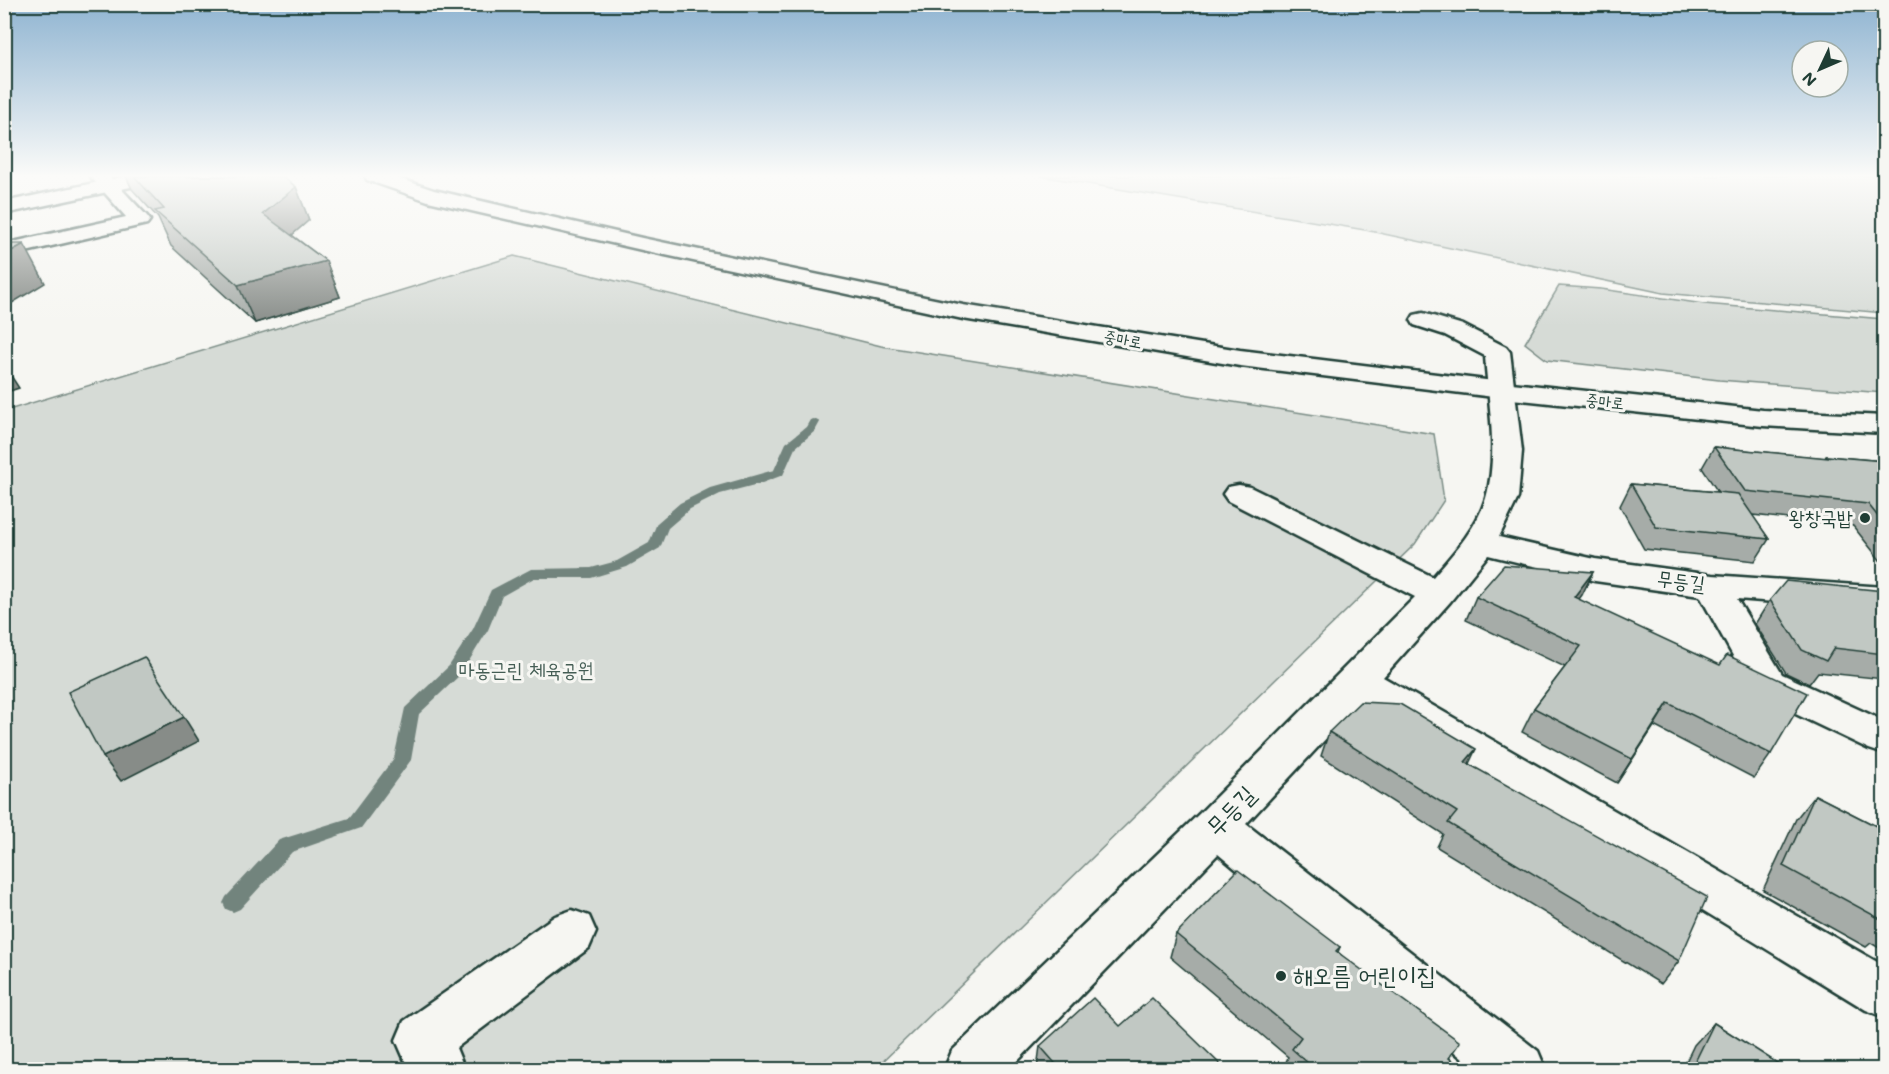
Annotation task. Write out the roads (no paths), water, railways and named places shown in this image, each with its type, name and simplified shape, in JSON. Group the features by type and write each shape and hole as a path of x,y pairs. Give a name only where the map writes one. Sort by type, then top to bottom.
{"street":[{"path":"4,251 113,226"},
{"name":"중마로","path":"557,226 963,312 1240,358 1502,390 1763,418 1884,425"},
{"name":"무등길","path":"971,1070 1216,826 1438,594 1480,543 1502,498 1507,452 1497,352 1454,330 1423,320"},
{"path":"1239,494 1438,594"},
{"name":"무등길","path":"1480,543 1595,570 1712,586 1884,599"},
{"path":"1712,586 1768,684 1884,738"},
{"path":"1357,680 1884,993"},
{"path":"1216,826 1370,952 1520,1070"},
{"path":"438,1070 423,1040 572,932"}],"waterway":[{"path":"233,903 286,846 355,823 402,760 411,712 455,670 480,630 496,593 531,574 591,573 622,564 655,545 662,526 685,506 715,491 779,472 790,446 811,429 814,422"}],"place":[{"name":"왕창국밥","path":"1865,518"},
{"name":"해오름 어린이집","path":"1281,976"}],"park label":[{"name":"마동근린 체육공원","path":"526,670"}]}
